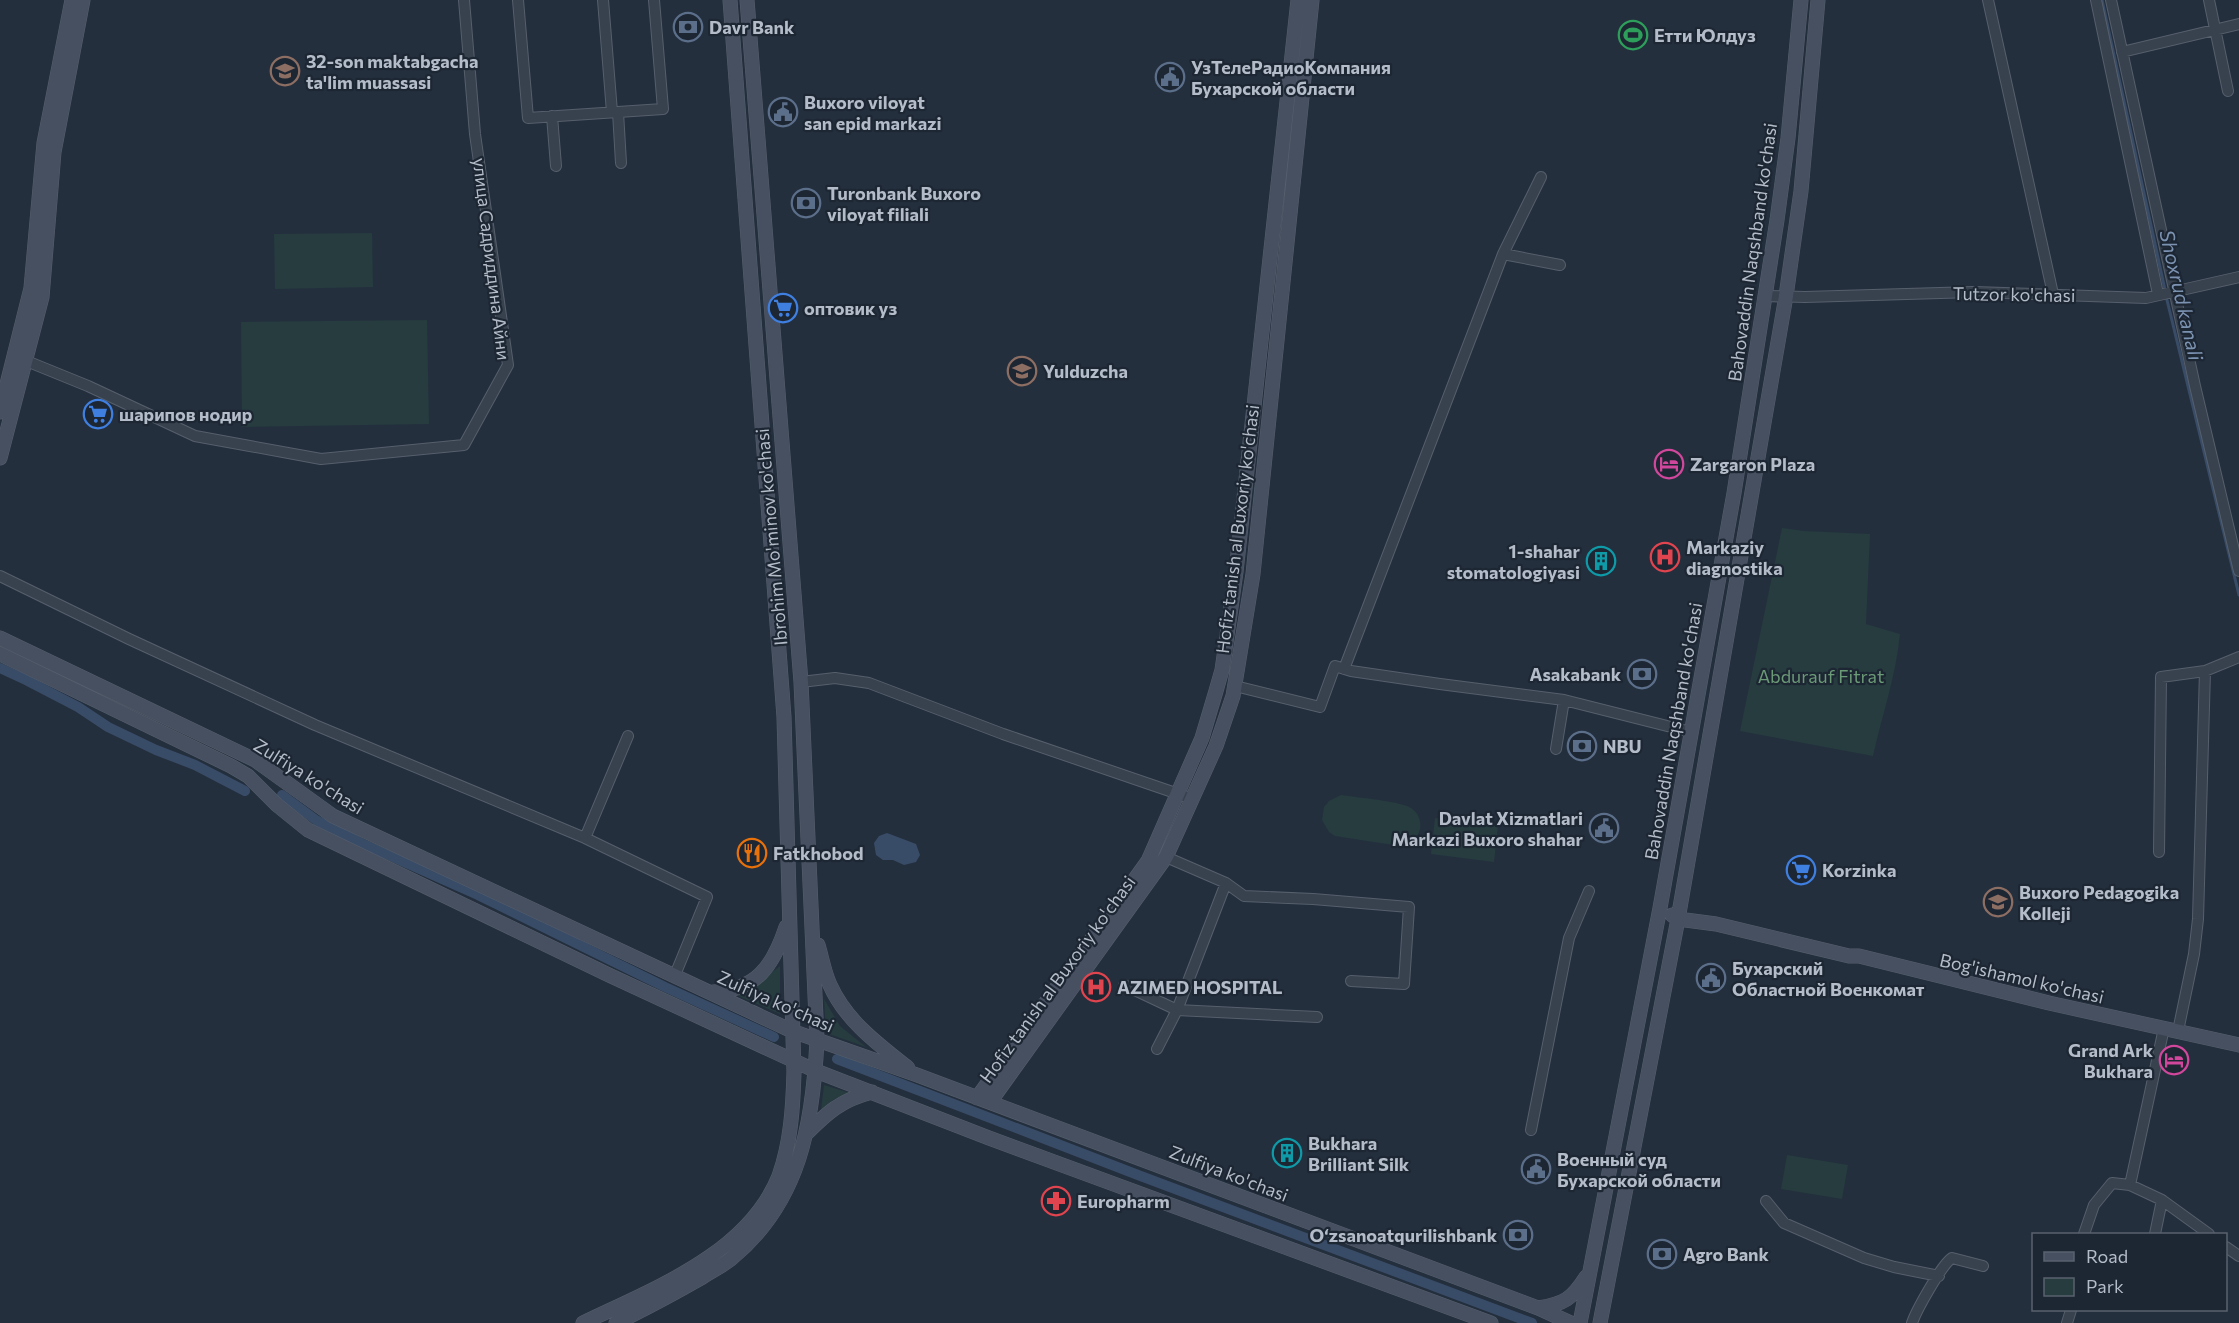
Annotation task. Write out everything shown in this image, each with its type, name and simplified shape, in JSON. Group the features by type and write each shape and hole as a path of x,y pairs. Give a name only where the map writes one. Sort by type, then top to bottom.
{"main road":[{"path":"0,412 31,288 44,143 72,0"},
{"path":"0,458 42,297 54,152 83,0"},
{"name":"Ibrohim Mo'minov ko'chasi","path":"730,0 784,717 794,1062"},
{"name":"Ibrohim Mo'minov ko'chasi","path":"747,0 801,682 818,1040 816,1071"},
{"name":"Hofiz tanish al Buxoriy ko'chasi","path":"1158,862 1177,793 1202,738 1222,670 1236,573 1298,0"},
{"name":"Hofiz tanish al Buxoriy ko'chasi","path":"1158,862 1193,799 1225,721 1235,686 1253,574 1312,0"},
{"name":"Bahovaddin Naqshband ko'chasi","path":"1580,1323 1660,908 1734,493 1788,138 1801,0"},
{"name":"Bahovaddin Naqshband ko'chasi","path":"1600,1323 1678,919 1786,296 1801,191 1818,0"},
{"path":"1285,111 1300,113"},
{"name":"Zulfiya ko'chasi","path":"0,638 255,760 333,816 792,1031 917,1075 1538,1308 1571,1323"},
{"name":"Zulfiya ko'chasi","path":"0,654 231,766 248,776 277,805 308,830 794,1062 989,1138 1491,1323"},
{"path":"784,717 803,717"},
{"path":"983,1100 1158,862"},
{"name":"Bog'ishamol ko'chasi","path":"1660,908 1678,919 1716,924 1843,955 1859,956 2039,1001 2239,1045"},
{"path":"711,993 729,992 765,972 778,951 789,917"},
{"path":"811,922 830,985 846,1013 866,1035 917,1075"},
{"path":"583,1323 710,1257 757,1214 770,1195 779,1174 793,1121 794,1062"},
{"path":"616,1323 662,1300 730,1260 769,1221 785,1197 806,1134 816,1071"},
{"path":"806,1134 827,1113 845,1100 872,1092"},
{"path":"1538,1308 1558,1305 1575,1294 1592,1267"}],"street":[{"name":"улица Садриддина Айни","path":"24,360 88,386 195,436 321,459 464,445 508,365 475,134 464,0"},
{"path":"518,0 528,118 663,109 654,0"},
{"path":"603,0 621,163"},
{"path":"1988,0 2053,294"},
{"path":"2096,0 2158,294"},
{"path":"2111,0 2174,291 2239,572"},
{"path":"2209,0 2228,91"},
{"path":"2122,51 2239,24"},
{"path":"552,116 556,166"},
{"path":"1344,669 1503,254 1541,177"},
{"path":"1503,254 1560,265"},
{"name":"Tutzor ko'chasi","path":"1765,296 1974,292 2146,298 2239,277"},
{"path":"0,576 315,725 585,838 707,897 675,975"},
{"path":"2159,852 2161,677 2205,671 2239,657"},
{"path":"1235,686 1320,707 1335,666 1440,684 1564,700 1691,732"},
{"path":"2130,1185 2171,1029 2194,954 2198,919 2205,671"},
{"path":"801,682 836,678 869,683 1003,734 1193,799"},
{"path":"1556,749 1564,700"},
{"path":"585,838 628,736"},
{"path":"1158,862 1226,883 1244,896 1409,907 1404,984 1351,981"},
{"path":"1157,1048 1177,1010 1226,883"},
{"path":"1531,1130 1569,938 1589,891"},
{"path":"1124,985 1177,1010 1317,1017"},
{"path":"2084,1233 2094,1205 2112,1183 2130,1185 2162,1200 2208,1233"},
{"path":"2155,1233 2162,1200"},
{"path":"1766,1201 1784,1223 1864,1258 1939,1276"},
{"path":"2227,1248 2239,1257"},
{"path":"1912,1323 1918,1306 1939,1276 1946,1261 1952,1258 1983,1266"}],"green space":[{"path":"372,233 373,287 275,289 274,234"},
{"path":"427,320 429,424 242,427 241,322"},
{"name":"Abdurauf Fitrat","path":"1782,528 1870,534 1866,624 1900,634 1892,680 1873,756 1740,731"},
{"path":"1341,795 1392,802 1410,807 1418,815 1420,822 1417,836 1400,846 1335,836 1329,832 1322,820 1324,807 1329,801"},
{"path":"1435,818 1498,826 1494,862 1431,854"},
{"path":"780,966 780,1014 736,995 747,991"},
{"path":"824,999 840,1026 866,1047 826,1033"},
{"path":"824,1085 850,1093 833,1100 821,1110"},
{"path":"1787,1155 1848,1165 1842,1199 1781,1189"}],"water":[{"path":"887,833 916,844 920,855 916,862 904,865 893,860 883,860 876,855 874,843 879,836"}],"waterway":[{"name":"Shoxrud kanali","path":"2102,0 2165,290"},
{"name":"Shoxrud kanali","path":"2166,296 2239,595"},
{"path":"0,668 78,707 108,727 156,750 195,765 245,791"},
{"path":"282,795 316,820 361,843 478,895 665,987 774,1037"},
{"path":"837,1059 1532,1323"}],"place":[{"name":"Davr Bank","path":"688,27"},
{"name":"Етти Юлдуз","path":"1633,35"},
{"name":"32-son maktabgacha ta'lim muassasi","path":"285,71"},
{"name":"УзТелеРадиоКомпания Бухарской области","path":"1170,77"},
{"name":"Buxoro viloyat san epid markazi","path":"783,112"},
{"name":"Turonbank Buxoro viloyat filiali","path":"806,203"},
{"name":"оптовик уз","path":"783,308"},
{"name":"Yulduzcha","path":"1022,371"},
{"name":"шарипов нодир","path":"98,414"},
{"name":"Zargaron Plaza","path":"1669,464"},
{"name":"Markaziy diagnostika","path":"1665,557"},
{"name":"1-shahar stomatologiyasi","path":"1601,561"},
{"name":"Asakabank","path":"1642,674"},
{"name":"NBU","path":"1582,746"},
{"name":"Davlat Xizmatlari Markazi Buxoro shahar","path":"1604,828"},
{"name":"Fatkhobod","path":"752,853"},
{"name":"Korzinka","path":"1801,870"},
{"name":"Buxoro Pedagogika Kolleji","path":"1998,902"},
{"name":"Бухарский Областной Военкомат","path":"1711,978"},
{"name":"AZIMED HOSPITAL","path":"1096,987"},
{"name":"Grand Ark Bukhara","path":"2174,1060"},
{"name":"Bukhara Brilliant Silk","path":"1287,1153"},
{"name":"Военный суд Бухарской области","path":"1536,1169"},
{"name":"Europharm","path":"1056,1201"},
{"name":"Oʻzsanoatqurilishbank","path":"1518,1235"},
{"name":"Agro Bank","path":"1662,1254"}]}
